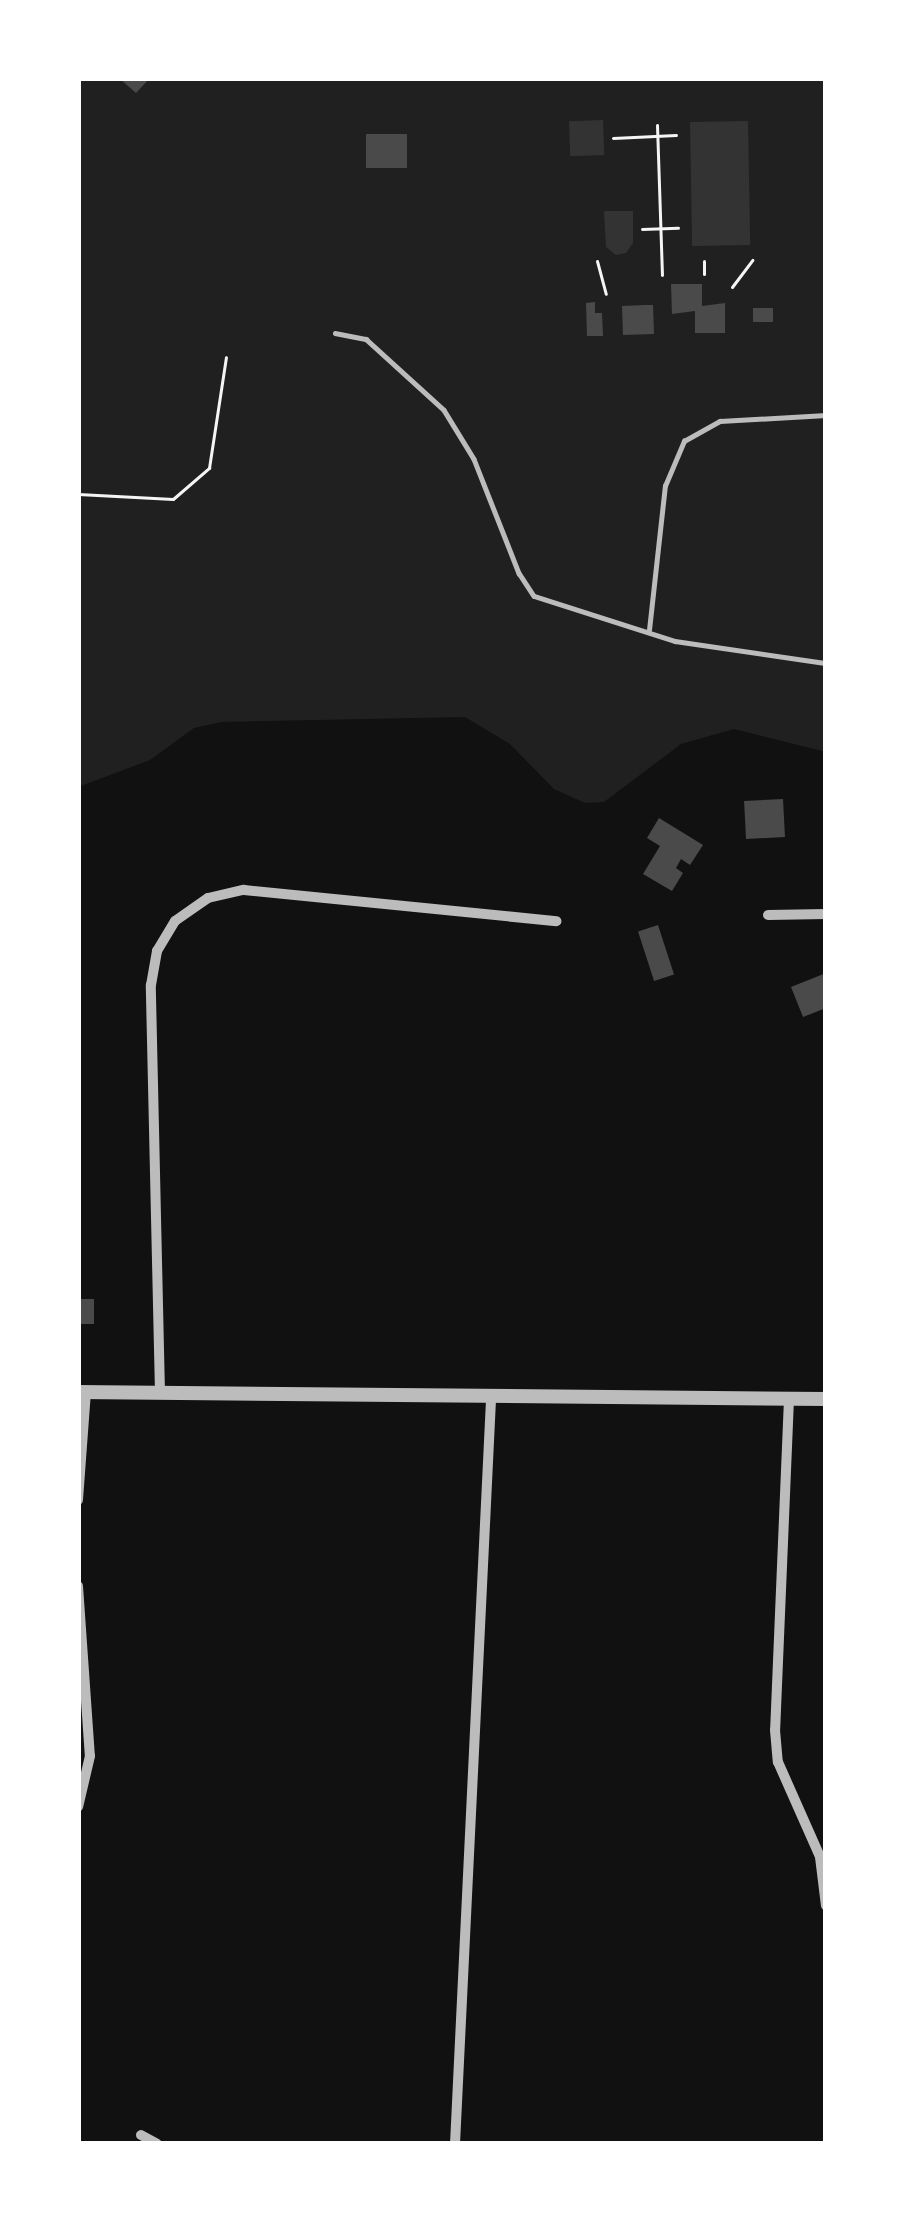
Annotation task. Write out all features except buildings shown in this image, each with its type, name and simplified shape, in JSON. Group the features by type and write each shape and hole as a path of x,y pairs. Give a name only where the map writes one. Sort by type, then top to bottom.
{"street":[{"path":"160,1393 151,985 157,951 170,928 200,902 244,890 556,921"},
{"path":"768,915 826,914"},
{"path":"78,1500 82,1392 826,1400"},
{"path":"455,2144 491,1399"},
{"path":"789,1399 775,1730 778,1762 820,1857 826,1906"},
{"path":"78,1586 89,1756 78,1807"},
{"path":"142,2135 157,2144"}],"lane":[{"path":"335,333 366,339 444,410 474,460 519,573 534,596 724,651 826,663"},
{"path":"649,631 669,469 684,441 710,424 826,415"}],"path":[{"path":"657,125 662,275"},
{"path":"613,138 676,135"},
{"path":"642,229 679,228"},
{"path":"731,287 752,260"},
{"path":"597,261 607,295"},
{"path":"704,261 704,274"},
{"path":"78,494 173,499 209,468 226,357"}],"shaded area":[{"path":"78,78 826,78 826,752 734,729 681,744 604,802 585,803 554,789 510,744 465,717 221,722 194,728 150,760 78,787"},
{"path":"603,120 604,155 570,156 569,121"},
{"path":"748,121 750,245 692,246 690,122"},
{"path":"604,211 633,211 633,243 626,253 616,255 606,247"}]}
